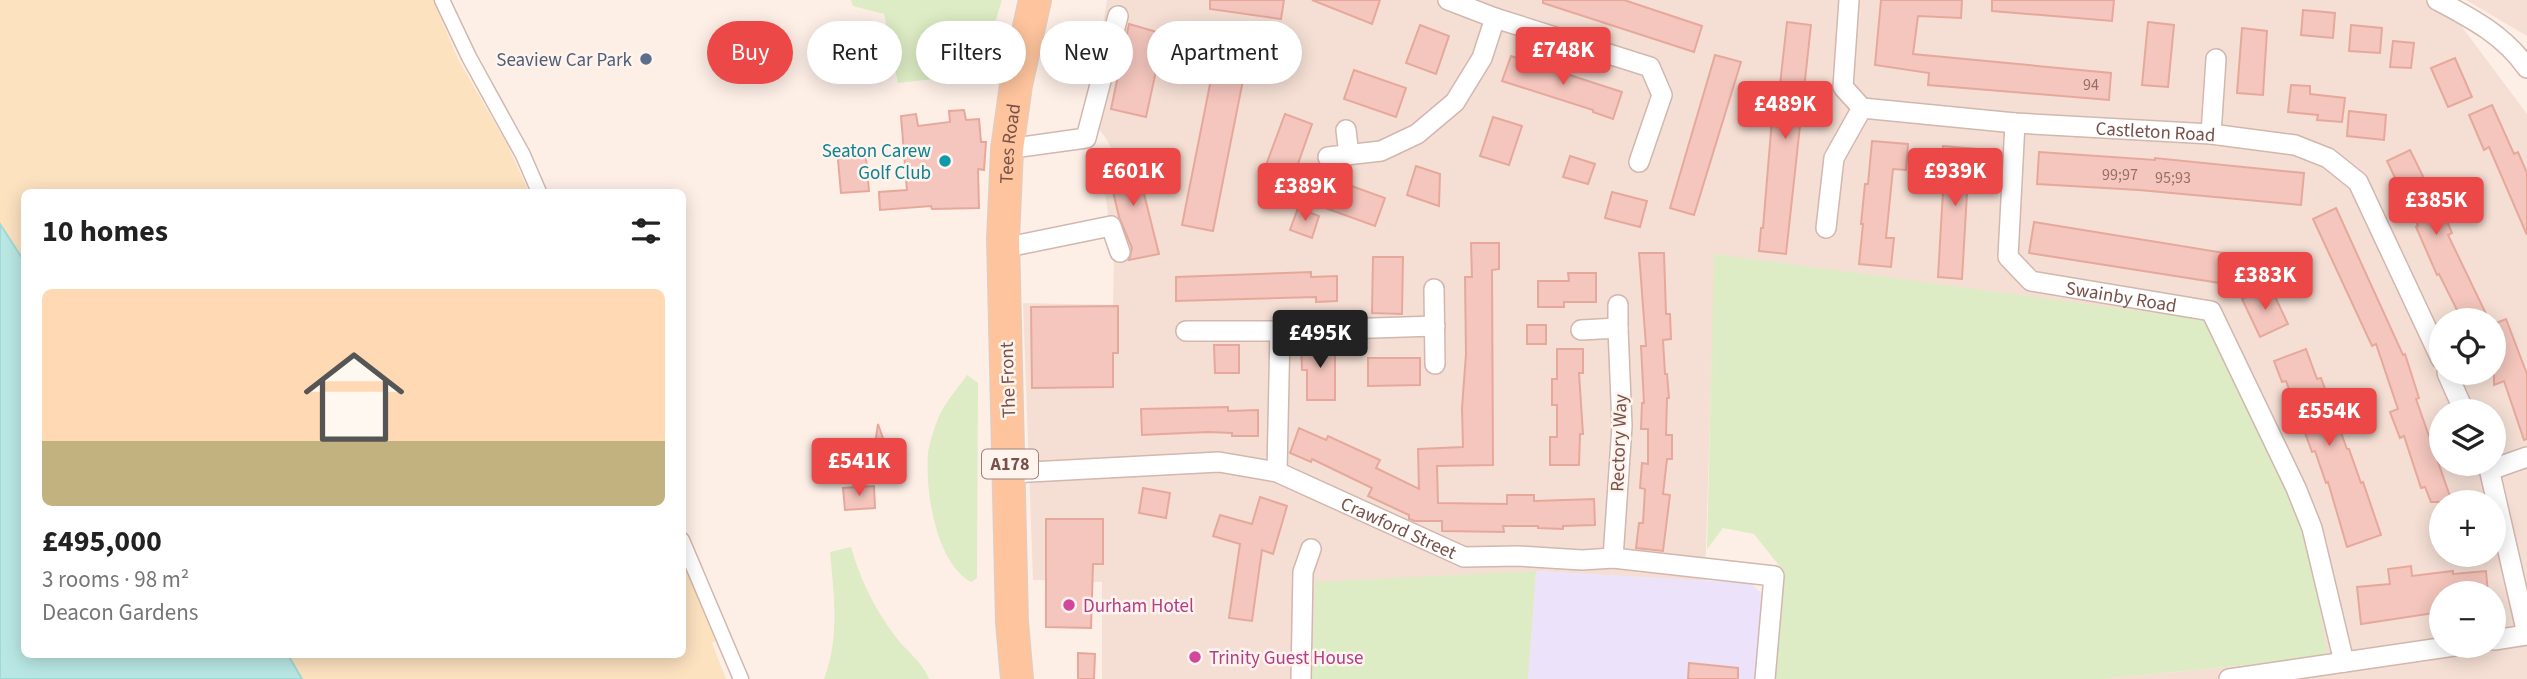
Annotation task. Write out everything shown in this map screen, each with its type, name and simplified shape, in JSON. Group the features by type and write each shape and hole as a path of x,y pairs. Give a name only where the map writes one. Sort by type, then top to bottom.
{"main road":[{"name":"Tees Road","path":"1003,248 1007,149 1016,85 1035,0"},
{"name":"The Front","path":"1003,248 1012,622 1017,679"}],"street":[{"path":"442,0 469,57 523,155 538,189"},
{"path":"1448,0 1495,18 1650,67 1662,95 1639,162"},
{"path":"1826,228 1834,158 1862,108 1843,86 1849,0"},
{"path":"2437,0 2479,22 2499,37 2527,68"},
{"path":"1007,149 1086,138 1118,16"},
{"path":"1328,157 1381,150 1418,134 1455,102 1482,58 1495,18"},
{"path":"2211,134 2216,58"},
{"name":"Castleton Road","path":"1862,108 2015,123 2211,134 2295,145 2328,158 2358,182 2429,333"},
{"name":"Swainby Road","path":"2015,123 2008,257 2031,281 2211,311 2296,488 2312,528 2344,662"},
{"path":"1346,130 1349,155"},
{"path":"1003,248 1111,226 1120,252"},
{"path":"1434,289 1436,364"},
{"name":"Rectory Way","path":"1613,558 1622,426 1618,305"},
{"path":"1186,331 1435,326"},
{"path":"1581,330 1618,328"},
{"path":"1277,472 1280,331"},
{"path":"2506,463 2527,457"},
{"name":"Crawford Street","path":"1010,474 1219,462 1277,472 1464,557 1518,556 1582,560 1613,558 1774,576 1765,679"},
{"path":"2491,476 2527,635 2506,638"},
{"path":"686,549 741,679"},
{"path":"1301,679 1303,572 1311,549"},
{"path":"2228,679 2429,650"}],"shaded area":[{"path":"1107,0 2442,0 2527,114 2527,679 2103,679 2328,657 1715,254 1705,581 1536,571 1528,679 1102,679 1102,582 1033,580 1023,303 1113,305 1114,258 1101,163 1115,157 1107,140 1088,114 1093,84 1133,84 1133,21 1104,21"},
{"path":"2466,0 2527,0 2527,36"},
{"path":"1536,571 1751,583 1763,595 1757,679 1528,679"}],"green space":[{"path":"851,0 1002,0 995,21 916,21 916,81 902,83 902,21 885,21 884,14 853,6"},
{"path":"1714,254 2205,320 2306,528 2328,657 2103,679 1772,679 1781,568 1754,534 1723,528 1707,549"},
{"path":"967,375 978,383 977,578 971,582 959,572 941,542 928,485 928,452 939,416"},
{"path":"851,547 874,604 929,679 824,679 834,632 830,552"},
{"path":"1536,571 1528,679 1312,679 1315,582"}],"sand":[{"path":"0,0 433,0 458,59 507,144 528,189 21,189 21,658 686,658 686,559 719,639 712,643 726,679 0,679"}],"water":[{"path":"0,224 21,256 21,658 290,658 302,679 0,679"}],"building":[{"path":"1210,0 1284,0 1281,19 1210,9"},
{"path":"1312,0 1380,0 1372,24"},
{"path":"1543,0 1624,0 1702,26 1694,52 1543,3"},
{"path":"1881,0 1962,0 1961,18 1918,16 1913,54 2111,73 2109,100 1928,85 1929,73 1875,65"},
{"path":"1992,0 2114,0 2112,21 1992,11"},
{"path":"2303,10 2335,13 2333,38 2301,35"},
{"path":"1787,22 1811,25 1786,254 1759,251 1772,119 1776,120"},
{"path":"2148,22 2174,25 2168,87 2142,85"},
{"path":"1133,25 1147,29 1147,84 1153,84 1146,117 1111,109 1116,84 1133,84"},
{"path":"1420,25 1449,36 1436,74 1406,63"},
{"path":"2351,25 2382,28 2380,53 2349,51"},
{"path":"2242,28 2267,31 2263,95 2237,93"},
{"path":"2393,41 2414,43 2411,68 2390,67"},
{"path":"1715,55 1741,62 1694,215 1670,208"},
{"path":"1511,56 1622,92 1613,119 1502,81"},
{"path":"2455,58 2472,97 2448,107 2431,68"},
{"path":"1354,70 1406,88 1396,117 1344,99"},
{"path":"1210,84 1242,84 1213,231 1182,225"},
{"path":"2291,85 2310,86 2310,94 2345,98 2342,122 2317,120 2318,115 2288,112"},
{"path":"2492,105 2514,154 2518,152 2527,173 2527,235 2489,147 2484,150 2469,115"},
{"name":"Seaton Carew Golf Club","path":"964,110 966,120 979,119 981,142 986,142 984,170 978,169 979,208 932,209 931,206 880,210 879,192 907,190 901,116 916,114 918,126 950,122 949,111"},
{"path":"2349,111 2386,115 2384,140 2347,136"},
{"path":"1285,114 1312,124 1294,175 1266,165"},
{"path":"1493,117 1522,126 1509,165 1480,156"},
{"path":"1872,141 1908,144 1906,170 1893,169 1886,238 1894,238 1891,267 1859,264 1865,184 1868,184"},
{"path":"1943,146 1977,149 1974,177 1968,176 1962,279 1938,277"},
{"path":"865,147 869,191 841,193 837,149"},
{"path":"2410,150 2442,215 2444,214 2452,233 2448,235 2483,308 2456,308 2439,274 2437,275 2416,227 2418,226 2387,161"},
{"path":"2039,152 2155,158 2304,173 2301,205 2139,190 2037,184"},
{"path":"1570,156 1595,164 1588,184 1563,177"},
{"path":"1135,158 1159,254 1129,260 1132,248 1119,217 1107,166"},
{"path":"1416,166 1440,174 1439,206 1407,195"},
{"path":"1335,180 1385,198 1375,226 1325,208"},
{"path":"1612,192 1647,201 1640,227 1605,218"},
{"path":"1298,208 1319,216 1312,238 1290,230"},
{"path":"2336,208 2403,355 2405,354 2429,436 2429,476 2443,476 2448,490 2429,490 2429,497 2425,487 2421,488 2404,436 2400,438 2390,412 2398,409 2376,344 2372,346 2313,219"},
{"path":"2034,222 2243,256 2239,286 2029,253"},
{"path":"1471,243 1499,243 1499,269 1492,270 1493,465 1437,466 1438,503 1507,504 1507,495 1534,495 1534,501 1594,499 1595,525 1563,526 1563,529 1503,526 1504,532 1442,531 1442,521 1409,519 1409,515 1368,496 1372,488 1312,459 1311,462 1290,453 1299,428 1326,440 1328,436 1380,460 1376,468 1419,489 1418,449 1463,447 1465,277 1472,277"},
{"path":"1639,253 1664,253 1666,314 1670,314 1671,339 1663,340 1669,398 1666,435 1672,435 1672,459 1667,459 1663,494 1670,495 1663,551 1636,548 1639,523 1643,523 1645,489 1640,488 1642,463 1648,464 1648,429 1641,429 1644,403 1641,346 1646,346"},
{"path":"1373,257 1403,257 1402,314 1372,313"},
{"path":"1311,272 1311,277 1337,276 1337,301 1316,302 1316,297 1176,301 1176,277"},
{"path":"1568,273 1596,273 1596,302 1564,302 1564,307 1538,307 1538,281 1569,281"},
{"path":"2270,286 2288,324 2260,337 2242,299"},
{"path":"1118,306 1118,353 1113,353 1113,387 1032,388 1031,307"},
{"path":"2506,319 2527,374 2527,439 2524,440 2505,385"},
{"path":"1527,325 1546,325 1546,344 1527,344"},
{"path":"1335,343 1335,400 1307,400 1307,370 1302,370 1301,344"},
{"path":"1214,345 1239,345 1239,373 1215,373"},
{"path":"1557,349 1583,349 1583,373 1579,373 1583,434 1580,434 1579,465 1550,465 1550,437 1557,437 1557,405 1552,405 1552,379 1557,379"},
{"path":"2306,349 2317,379 2321,378 2347,449 2361,483 2363,482 2381,535 2347,547 2328,482 2326,483 2315,451 2312,452 2286,381 2282,382 2274,361"},
{"path":"1368,358 1420,358 1420,385 1368,386"},
{"path":"1228,407 1228,411 1258,410 1258,436 1208,432 1142,435 1141,409"},
{"path":"878,424 891,461 873,458"},
{"path":"874,486 875,508 845,510 843,488"},
{"path":"1143,488 1170,493 1166,518 1139,513"},
{"path":"1260,497 1287,506 1273,554 1262,550 1252,621 1229,618 1240,544 1213,536 1220,515 1252,524"},
{"path":"1046,519 1103,519 1103,564 1093,564 1091,628 1046,627"},
{"path":"2411,566 2412,576 2453,571 2453,574 2486,571 2487,581 2429,581 2429,614 2361,624 2357,587 2390,584 2388,569"},
{"path":"1078,653 1095,654 1094,679 1078,679"},
{"path":"1689,663 1738,668 1738,679 1688,679"}],"place":[{"name":"Seaview Car Park","path":"646,59"},
{"name":"Seaton Carew Golf Club","path":"945,161"},
{"name":"Durham Hotel","path":"1069,605"},
{"name":"Trinity Guest House","path":"1195,657"}]}
